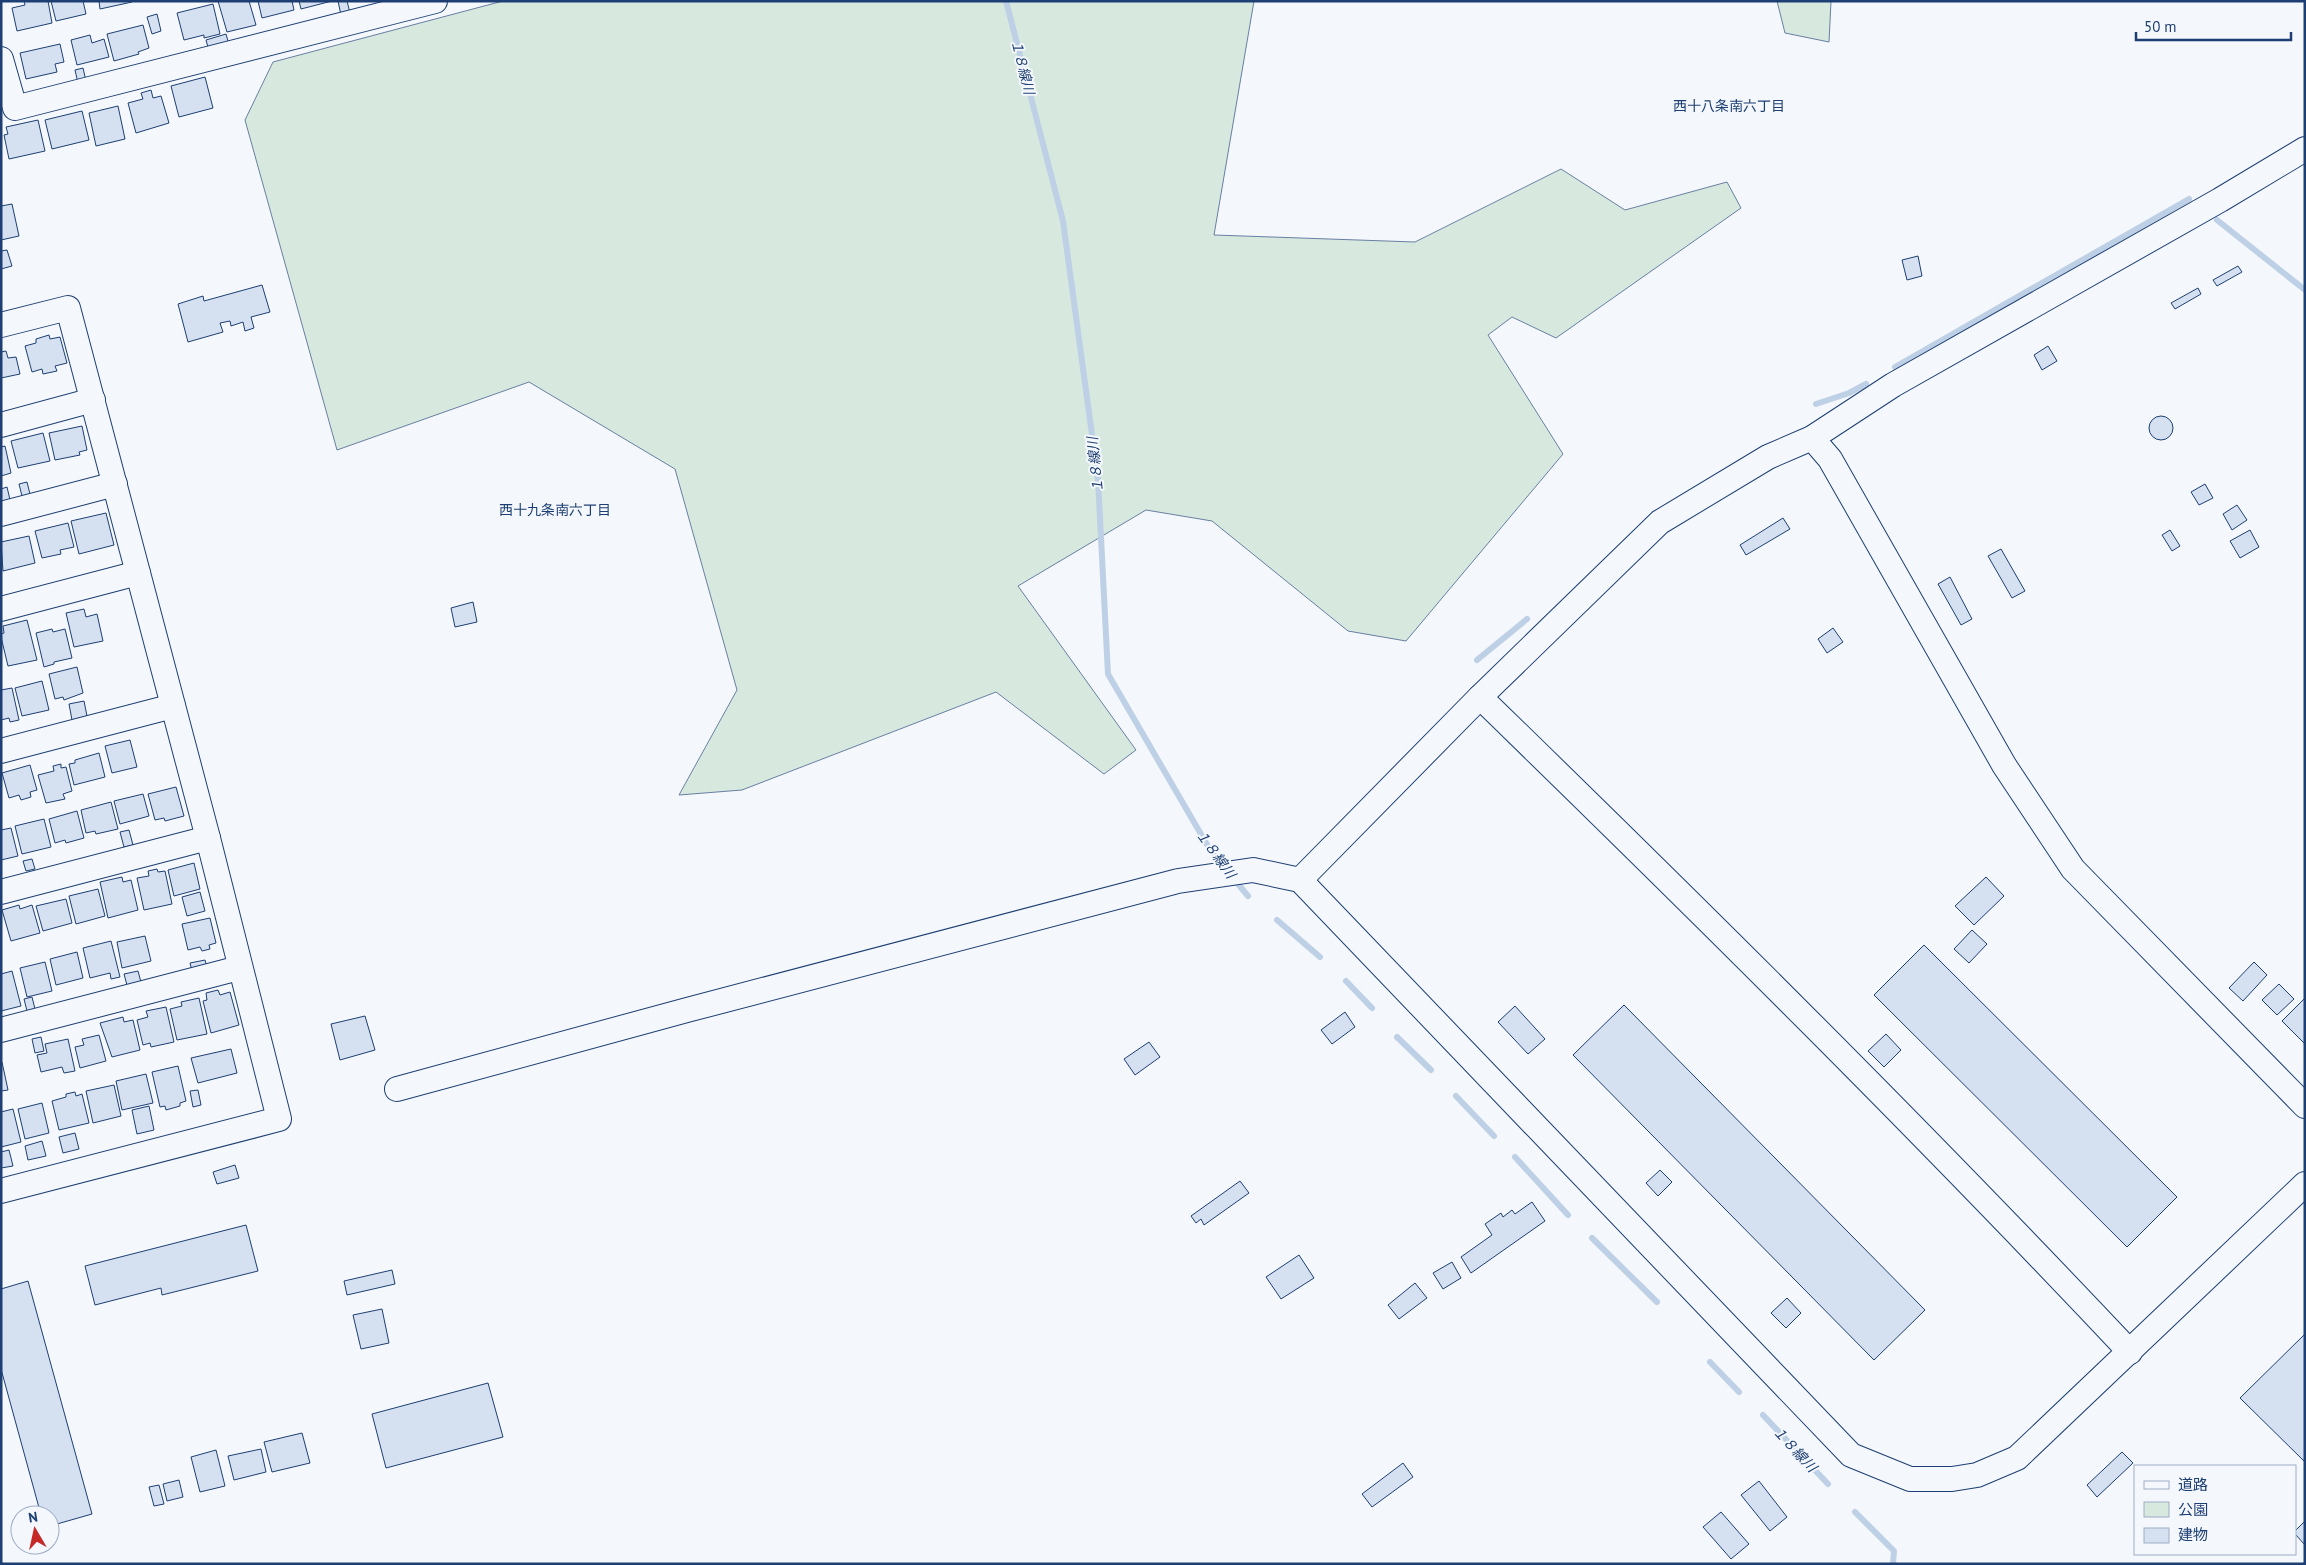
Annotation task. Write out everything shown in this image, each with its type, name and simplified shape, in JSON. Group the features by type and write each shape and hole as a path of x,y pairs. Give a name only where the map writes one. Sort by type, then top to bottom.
{"street":[{"path":"1,59 15,108 435,1"},
{"path":"1300,880 1480,697 1660,522 1768,457 1812,438 1893,385 2204,209 2305,149"},
{"path":"1,325 68,308 208,838 239,968 279,1119 1,1191"},
{"path":"1,425 92,400"},
{"path":"1812,438 1830,459 2004,765 2073,869 2305,1106"},
{"path":"1,514 115,484"},
{"path":"1,609 138,573"},
{"path":"1480,697 1726,936 1996,1209 2130,1352"},
{"path":"1,751 173,706"},
{"path":"1,892 208,838"},
{"path":"397,1089 687,1010 1178,881 1253,870 1300,880 1851,1455 1910,1478 1952,1479 1977,1475 2017,1458 2305,1184"},
{"path":"1,1030 239,968"}],"green space":[{"path":"503,1 1254,1 1214,235 1415,242 1561,169 1625,210 1727,182 1741,208 1556,338 1512,317 1488,335 1563,454 1406,641 1348,631 1212,521 1146,510 1018,586 1136,750 1104,774 996,692 742,790 679,795 737,690 675,469 529,382 337,450 245,120 273,62"},
{"path":"1777,1 1831,1 1829,42 1785,33"}],"building":[{"path":"24,1 48,1 52,23 17,31 12,8 25,5"},
{"path":"51,1 83,1 86,14 56,21"},
{"path":"99,1 132,1 132,2 100,9"},
{"path":"218,1 249,1 256,25 227,32"},
{"path":"258,1 292,1 294,10 262,18"},
{"path":"299,1 332,1 301,9"},
{"path":"338,1 347,1 350,13 341,15"},
{"path":"213,4 220,34 204,38 204,35 184,40 177,13"},
{"path":"157,14 161,31 152,34 147,17"},
{"path":"143,25 149,48 138,52 139,54 114,61 107,34"},
{"path":"226,34 229,45 209,51 206,40"},
{"path":"90,35 92,43 104,39 109,57 77,65 71,40"},
{"path":"60,44 64,62 55,64 57,72 26,79 20,53"},
{"path":"83,68 86,81 78,83 75,70"},
{"path":"205,77 213,108 179,117 171,86"},
{"path":"151,90 153,98 161,96 169,123 136,133 128,103 143,99 141,93"},
{"path":"118,106 125,139 96,146 89,113"},
{"path":"82,111 89,140 52,149 45,120"},
{"path":"38,120 45,151 9,159 4,135 8,134 6,127"},
{"path":"12,204 19,236 1,240 1,206"},
{"path":"7,250 12,266 1,269 1,251"},
{"path":"1918,256 1922,276 1907,280 1902,260"},
{"path":"2238,266 2242,272 2217,286 2213,280"},
{"path":"262,285 270,312 251,317 254,328 245,331 243,322 231,326 230,321 220,323 223,332 188,342 178,304 203,296 204,301"},
{"path":"2198,288 2201,294 2175,309 2171,303"},
{"path":"49,335 50,339 60,337 67,363 55,366 57,371 43,374 42,369 32,372 25,346 36,343 36,339"},
{"path":"2048,346 2057,361 2042,370 2034,355"},
{"path":"6,351 8,358 16,357 20,374 1,378 1,352"},
{"path":"2161,416 2170,419 2173,428 2170,437 2161,440 2152,437 2149,428 2152,419"},
{"path":"82,426 87,450 79,452 80,455 55,460 49,433"},
{"path":"43,433 50,461 18,468 11,441"},
{"path":"5,446 11,473 1,476 1,447"},
{"path":"27,482 31,498 23,500 19,484"},
{"path":"2205,484 2213,498 2199,505 2191,492"},
{"path":"7,487 11,504 1,507 1,489"},
{"path":"2237,505 2247,520 2232,530 2223,514"},
{"path":"106,513 114,545 79,554 71,521"},
{"path":"1783,518 1790,529 1746,555 1740,545"},
{"path":"68,523 74,547 60,550 61,554 42,558 35,531"},
{"path":"2170,530 2180,546 2172,551 2162,535"},
{"path":"2250,530 2259,547 2240,558 2230,541"},
{"path":"29,536 35,563 3,571 1,542"},
{"path":"2001,549 2025,591 2012,598 1988,556"},
{"path":"1950,577 1972,619 1961,625 1938,584"},
{"path":"473,602 477,622 455,627 451,608"},
{"path":"84,609 86,617 97,614 103,641 74,647 66,613"},
{"path":"27,620 37,660 8,666 1,637 1,634 4,633 3,626"},
{"path":"1833,628 1843,642 1827,653 1818,639"},
{"path":"52,629 53,632 65,629 72,658 54,662 54,664 44,667 36,633"},
{"path":"77,667 83,693 64,700 63,697 55,699 49,674"},
{"path":"42,681 49,710 22,716 15,688"},
{"path":"12,688 19,720 10,722 9,718 1,720 1,690"},
{"path":"84,701 87,716 72,720 69,704"},
{"path":"130,740 137,767 112,773 105,746"},
{"path":"99,753 105,777 74,785 69,764 75,763 75,760"},
{"path":"61,764 61,768 66,767 72,791 63,794 65,799 46,803 38,775 54,771 53,766"},
{"path":"30,765 37,790 30,792 31,797 21,800 19,795 9,798 2,773"},
{"path":"176,787 184,816 165,821 164,818 155,820 148,794"},
{"path":"143,794 149,816 120,824 114,801"},
{"path":"111,802 118,829 96,834 95,831 86,833 81,810"},
{"path":"77,811 84,838 66,843 65,840 55,843 49,819"},
{"path":"44,819 51,847 22,854 15,826"},
{"path":"11,828 18,856 1,860 1,830"},
{"path":"129,830 133,845 124,847 120,832"},
{"path":"32,859 35,869 26,871 23,861"},
{"path":"194,863 200,889 174,896 168,870"},
{"path":"157,869 158,872 165,871 172,904 144,910 137,878 149,876 148,871"},
{"path":"122,877 123,882 131,880 138,910 108,918 100,882"},
{"path":"1986,877 2004,896 1974,925 1955,906"},
{"path":"98,889 105,916 76,924 69,896"},
{"path":"200,892 205,911 187,916 182,897"},
{"path":"66,899 72,923 43,931 36,906"},
{"path":"19,905 20,909 32,905 40,933 11,941 2,910"},
{"path":"210,918 216,943 209,945 210,949 202,951 200,947 188,950 182,924"},
{"path":"1972,930 1987,944 1969,963 1954,949"},
{"path":"145,936 151,961 122,968 117,942"},
{"path":"111,941 120,977 111,979 110,973 90,978 83,948"},
{"path":"1924,945 2177,1197 2127,1247 1874,995"},
{"path":"77,952 83,978 56,985 50,959"},
{"path":"205,960 207,967 192,971 190,963"},
{"path":"45,962 52,991 27,997 20,968"},
{"path":"2254,962 2267,975 2243,1001 2229,988"},
{"path":"12,971 21,1006 1,1011 1,974"},
{"path":"138,971 142,986 128,989 124,974"},
{"path":"2279,984 2294,999 2277,1015 2262,1000"},
{"path":"218,990 220,995 230,992 239,1025 211,1033 203,1001 207,1000 206,993"},
{"path":"32,997 36,1013 28,1015 24,999"},
{"path":"199,998 207,1034 177,1040 170,1009 182,1006 181,1002"},
{"path":"2305,998 2305,1044 2282,1021"},
{"path":"1624,1005 1925,1310 1874,1360 1573,1055"},
{"path":"1515,1006 1545,1039 1528,1054 1498,1022"},
{"path":"166,1007 174,1042 151,1047 150,1043 143,1045 137,1020 148,1017 146,1011"},
{"path":"1345,1012 1355,1027 1332,1044 1321,1030"},
{"path":"365,1016 375,1050 340,1060 331,1024"},
{"path":"123,1017 124,1022 133,1020 140,1050 112,1057 100,1023"},
{"path":"1886,1034 1901,1050 1884,1067 1868,1051"},
{"path":"99,1035 106,1061 80,1068 75,1047 84,1045 82,1039"},
{"path":"41,1037 44,1051 35,1053 32,1039"},
{"path":"68,1039 75,1071 64,1073 62,1067 41,1072 37,1055 47,1053 45,1044"},
{"path":"1149,1042 1160,1057 1135,1075 1124,1059"},
{"path":"231,1049 237,1073 198,1083 191,1058"},
{"path":"1,1063 8,1090 1,1091"},
{"path":"178,1066 186,1101 180,1103 180,1106 166,1110 165,1106 160,1107 152,1072"},
{"path":"146,1074 153,1103 122,1110 116,1081"},
{"path":"114,1085 121,1116 93,1123 86,1091"},
{"path":"198,1090 201,1105 193,1107 190,1091"},
{"path":"75,1092 76,1096 82,1094 89,1123 59,1130 52,1101"},
{"path":"42,1103 49,1133 25,1139 18,1109"},
{"path":"149,1106 154,1130 137,1134 132,1110"},
{"path":"13,1109 21,1142 1,1147 1,1112"},
{"path":"75,1133 79,1149 63,1153 59,1137"},
{"path":"42,1141 46,1156 28,1160 25,1146"},
{"path":"9,1150 13,1166 1,1168 1,1152"},
{"path":"235,1165 239,1178 217,1184 213,1172"},
{"path":"1660,1170 1672,1182 1658,1196 1646,1183"},
{"path":"1240,1181 1249,1193 1204,1225 1201,1219 1196,1223 1191,1216"},
{"path":"1532,1202 1545,1221 1471,1273 1461,1257 1492,1235 1485,1224 1501,1213 1503,1217 1512,1210 1515,1214"},
{"path":"246,1225 258,1271 162,1295 161,1288 95,1305 85,1266"},
{"path":"1299,1255 1314,1278 1281,1299 1266,1277"},
{"path":"1452,1262 1461,1278 1443,1289 1433,1273"},
{"path":"392,1270 395,1284 347,1295 344,1281"},
{"path":"28,1281 92,1514 60,1523 60,1505 38,1505 1,1369 1,1289"},
{"path":"1415,1283 1427,1298 1399,1319 1388,1305"},
{"path":"1787,1298 1801,1313 1786,1328 1771,1313"},
{"path":"382,1309 389,1343 361,1349 353,1315"},
{"path":"2305,1334 2305,1462 2240,1398"},
{"path":"488,1383 503,1437 386,1468 372,1414"},
{"path":"302,1433 310,1463 272,1472 264,1442"},
{"path":"261,1449 266,1472 234,1480 228,1456"},
{"path":"216,1450 225,1486 200,1492 191,1457"},
{"path":"2122,1452 2133,1463 2097,1497 2087,1485"},
{"path":"1403,1463 1413,1477 1372,1507 1362,1494"},
{"path":"179,1480 183,1497 167,1501 163,1484"},
{"path":"1759,1481 1787,1517 1770,1531 1741,1495"},
{"path":"159,1485 164,1504 154,1506 149,1487"},
{"path":"1721,1512 1749,1544 1731,1559 1703,1527"},
{"path":"2305,1521 2305,1545 2296,1535 2296,1530"}],"waterway":[{"name":"１８線川","path":"1006,1 1063,221 1098,479 1108,674 1209,848 1225,868"},
{"path":"1895,367 2189,199"},
{"path":"2217,220 2305,290"},
{"path":"1816,404 1849,393 1866,384"},
{"path":"1477,660 1527,619"},
{"name":"１８線川","path":"1233,878 1248,896"},
{"name":"１８線川","path":"1277,920 1320,957"},
{"name":"１８線川","path":"1346,981 1372,1008"},
{"name":"１８線川","path":"1397,1037 1431,1070"},
{"name":"１８線川","path":"1456,1096 1494,1136"},
{"name":"１８線川","path":"1515,1157 1568,1215"},
{"name":"１８線川","path":"1592,1238 1657,1302"},
{"name":"１８線川","path":"1710,1362 1739,1392"},
{"name":"１８線川","path":"1763,1415 1828,1484"},
{"name":"１８線川","path":"1855,1512 1894,1551 1893,1564"}],"district":[{"name":"西十八条南六丁目","path":"1729,106"},
{"name":"西十九条南六丁目","path":"555,510"}]}
